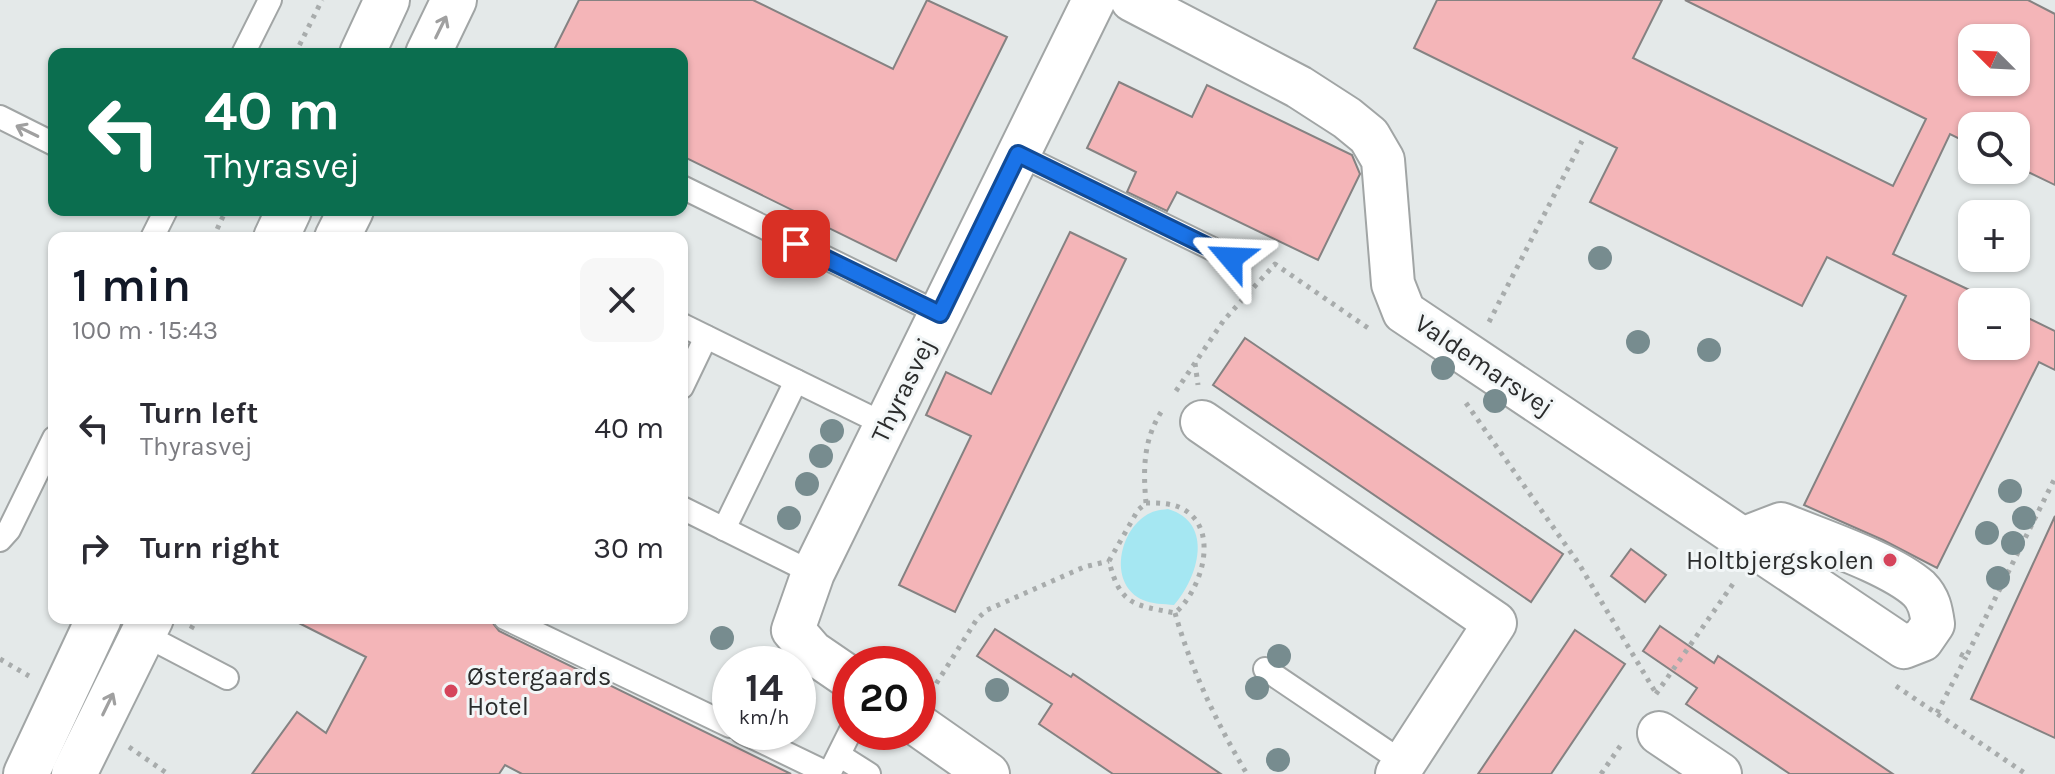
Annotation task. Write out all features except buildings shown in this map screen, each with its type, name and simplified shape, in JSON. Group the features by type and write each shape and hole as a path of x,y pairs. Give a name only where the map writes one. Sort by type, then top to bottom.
{"main road":[{"path":"365,48 387,0"},
{"path":"431,48 454,0"},
{"path":"26,774 96,624"},
{"path":"74,774 147,626"}],"street":[{"name":"Thyrasvej","path":"832,666 812,652 793,630 813,573 1094,0"},
{"name":"Valdemarsvej","path":"1132,0 1299,87 1369,136 1383,160 1393,284 1404,312 1471,357 1740,558 1904,647 1922,640"},
{"path":"1180,408 1495,623 1401,768"},
{"path":"1740,558 1781,524 1898,574 1921,591 1931,606 1933,624 1922,640"},
{"path":"1650,715 1720,774"},
{"path":"936,724 988,774"}],"lane":[{"path":"246,48 270,0"},
{"path":"0,117 48,141"},
{"path":"1018,154 1231,258"},
{"path":"688,190 940,314"},
{"path":"688,328 886,425"},
{"path":"688,374 706,337"},
{"path":"724,529 796,381"},
{"path":"0,540 9,530 48,450"},
{"path":"688,511 813,573"},
{"path":"518,624 712,717"},
{"path":"147,626 227,678"},
{"path":"1265,669 1401,768"},
{"path":"788,750 833,768 869,774"}],"path":[{"path":"298,48 322,0"},
{"path":"1582,141 1454,385 1579,564 1650,715"},
{"path":"1146,503 1143,472 1147,440 1180,408 1224,320 1275,264 1377,333"},
{"path":"1937,713 2055,478"},
{"path":"2047,494 2055,498"},
{"path":"1146,503 1171,504 1184,509 1195,518 1200,529 1204,545 1197,582 1186,604 1175,613 1146,609 1131,603 1113,578 1109,561 1138,510 1146,503"},
{"path":"1601,774 1650,715 1740,558"},
{"path":"936,689 977,619 987,610 1084,567 1109,561"},
{"path":"1175,613 1185,647 1247,774"},
{"path":"1922,640 1943,645 1966,657"},
{"path":"0,659 33,678"},
{"path":"1887,680 2026,774"}],"shaded area":[{"path":"1168,509 1183,516 1192,526 1198,552 1190,581 1174,605 1143,600 1132,593 1125,583 1121,559 1136,524 1150,513"}],"place":[{"name":"Holtbjergskolen","path":"1890,560"},
{"name":"Østergaards Hotel","path":"451,691"}],"route":[{"path":"796,244 940,314 1018,154 1231,258"}]}
